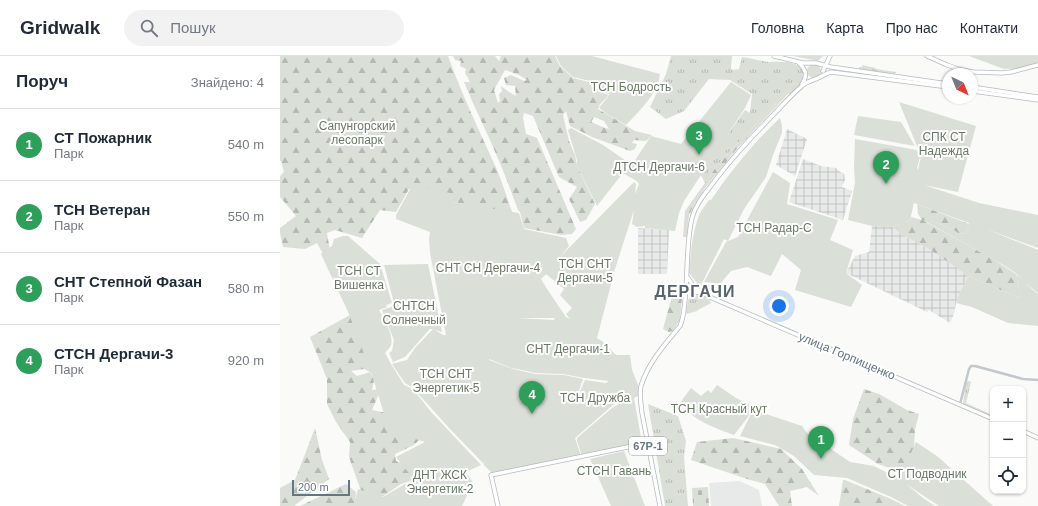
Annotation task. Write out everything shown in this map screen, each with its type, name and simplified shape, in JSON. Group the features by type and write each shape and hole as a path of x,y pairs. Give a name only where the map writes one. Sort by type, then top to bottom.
{"main road":[{"path":"774,56 798,63 816,64 942,83"},
{"path":"927,56 952,67 974,72 1006,72 1038,65"},
{"path":"806,73 807,67 829,57"},
{"path":"821,76 829,57"},
{"path":"829,57 828,65 831,67"},
{"path":"798,63 810,78 814,79 830,72 835,72 942,86"},
{"path":"816,64 822,67 823,72"},
{"name":"67Р-1","path":"802,85 806,73"},
{"name":"67Р-1","path":"660,506 647,443 640,398 641,386 653,360 680,325 684,315 688,290 689,238 694,212 700,200 722,170 740,150 802,85 814,79"},
{"path":"978,88 1038,97"},
{"path":"978,92 1038,100"},
{"name":"улица Горпищенко","path":"688,278 695,289 702,293 990,417"},
{"path":"685,302 695,289 690,286 688,290"},
{"name":"улица Горпищенко","path":"688,290 695,289"},
{"path":"1026,432 1038,438"},
{"path":"498,506 491,475 647,443"}],"street":[{"path":"960,404 971,366 1023,379 1038,380"}],"shaded area":[{"path":"787,129 807,139 795,176 776,165"},
{"path":"803,159 821,166 836,168 844,174 845,179 842,187 852,191 843,220 789,202"},
{"path":"877,225 892,227 903,235 932,251 968,276 957,299 954,314 950,323 929,310 927,312 846,273 855,256 869,252 872,226"},
{"path":"638,228 669,230 667,274 638,274"},
{"path":"740,481 759,490 762,506 711,506 709,483"}],"green space":[{"name":"Сапунгорский лесопарк","path":"280,56 448,56 465,99 497,170 513,214 454,202 409,189 396,212 380,210 362,238 335,230 327,233 331,256 326,259 317,243 305,249 283,247 280,228 296,216 280,197 280,176 284,172 280,161"},
{"path":"453,56 495,56 499,61 501,56 555,56 560,66 573,78 589,82 593,89 609,95 600,104 598,109 635,131 652,135 646,141 634,140 632,143 637,144 635,149 630,151 592,137 570,126 566,111 563,115 569,141 575,155 577,166 595,204 586,220 580,222 569,199 577,187 559,177 533,116 524,113 523,118 526,134 537,138 576,229 572,234 561,235 524,228 520,212 502,167 464,82 470,82 465,73 466,69 460,66 461,61 455,60","holes":["505,70 519,75 527,80 524,81 511,75 504,78 506,85 515,86 516,96 501,86 502,91 499,94 500,101 498,103 494,90","594,117 604,121 609,129 591,122"]},
{"name":"ТСН Бодрость","path":"556,56 592,56 660,74 659,82 639,112 626,125 599,108 610,94 593,89 590,81 573,77 561,66"},
{"path":"671,56 732,56 732,70 739,69 742,57 768,62 790,63 802,68 805,78 801,85 792,94 784,94 719,163 705,183 701,175 745,110 750,113 752,94 730,80 709,79 684,111 666,119 650,107 666,74"},
{"path":"793,56 823,56 818,61"},
{"path":"969,56 1038,56 1038,68 1004,69"},
{"path":"814,64 819,66 821,71 819,76 814,78 809,76 807,71 809,66"},
{"path":"862,65 896,72 894,74 859,69"},
{"path":"731,82 751,95 745,108 684,201 679,213 675,231 645,228 645,226 637,227 632,224 634,210 615,269 597,338 595,337 602,341 616,355 630,355 632,370 639,387 638,396 634,398 642,443 582,456 577,438 612,408 624,401 613,405 575,438 581,456 493,474 483,464 486,461 483,463 413,388 405,383 392,364 407,360 415,348 433,329 430,329 405,357 393,362 389,353 392,351 394,340 382,310 391,307 394,303 384,265 428,264 442,332 435,330 443,335 446,335 430,253 430,232 396,219 396,215 413,184 454,194 453,202 519,213 524,229 566,238 569,246 559,258 634,182 636,184 635,194 639,184 623,173 597,206 577,166 577,160 568,130 571,128 603,145 632,165 651,136 681,144","holes":["546,274 564,289 560,295 572,308 566,314 570,319 566,317 541,279","517,318 555,318 554,320","489,360 511,368 535,373 563,374 609,381 606,383 585,380 574,405 583,379 564,375 535,374 513,369"]},
{"path":"784,94 788,94 735,151 705,188 689,215 687,237 683,237 685,211 719,163"},
{"name":"СПК СТ Надежда","path":"899,102 976,126 958,192 924,185 979,203 1038,215 1038,248 986,229 1038,250 1038,293 1024,282 1038,294 1038,326 1008,323 972,307 956,303 968,276 1019,298 1020,296 1016,274 1022,279 1017,274 923,220 935,222 958,233 965,234 969,223 914,203 910,220 892,227 872,226 848,220 855,183 855,139 917,150 920,157 917,168 918,170 921,156"},
{"path":"858,116 901,122 915,146 854,135"},
{"path":"780,118 782,133 766,177 744,209 728,241 724,239 700,287 689,273 691,250 697,220 700,213 743,157"},
{"name":"ТСН Радар-С","path":"773,172 790,183 787,204 838,220 830,240 853,250 846,273 862,285 851,307 795,290 801,270 782,254 771,276 747,267 731,271 720,284 704,282 726,242 738,237"},
{"path":"917,204 969,224 965,234 958,233 935,222 924,221 991,258 1016,274 1020,296 1019,298 968,276 932,251 903,235 892,227 910,220 911,217 922,220 918,214"},
{"name":"ТСН СТ Вишенка","path":"348,236 380,264 392,303 379,310 388,327 392,341 390,347 385,353 391,364 404,385 416,393 432,413 481,465 466,472 473,483 462,506 356,506 354,504 358,489 383,497 405,484 415,481 396,457 425,442 400,434 385,417 372,375 349,314 321,254 332,246 334,239"},
{"path":"698,295 708,299 711,303 697,311 687,314 688,300 693,296"},
{"path":"672,296 682,298 680,319 673,331 669,332 663,329"},
{"path":"350,315 380,377 370,372 374,380 372,390 381,389 372,410 387,413 420,439 414,445 395,454 396,461 420,471 421,477 401,484 382,497 361,491 349,457 350,442 336,422 327,404 327,379 310,337","holes":["364,369 370,372 357,376 351,371"]},
{"path":"968,381 975,383 971,382 966,403 990,414 988,416 963,404 966,382"},
{"name":"ТСН Красный кут","path":"717,385 736,398 752,406 748,417 734,435 698,419 679,404 691,388 701,396 708,390 711,393"},
{"path":"864,389 879,394 907,410 919,414 915,430 914,447 904,473 878,464 849,445 853,419"},
{"path":"648,404 678,416 686,441 684,457 688,506 665,506"},
{"name":"СТ Подводник","path":"754,408 769,415 802,426 815,441 828,447 850,462 874,466 899,480 916,442 937,456 993,506 939,506 906,484 935,506 908,506 847,478 814,475 794,456 775,445 740,436"},
{"path":"315,428 322,460 329,479 294,506 280,506 280,488 295,480"},
{"path":"733,438 781,449 802,469 819,496 807,487 790,491 792,506 779,506 765,484 691,460 697,442"},
{"name":"СТСН Гавань","path":"624,451 645,506 611,506 590,459"},
{"path":"843,480 891,499 905,506 839,506"},
{"path":"346,484 356,492 355,500 365,506 300,506"},
{"path":"708,487 709,506 693,506 692,488"}],"place":[{"name":"СНТ Степной Фазан","path":"699,155"},
{"name":"ТСН Ветеран","path":"886,184"},
{"name":"СТСН Дергачи-3","path":"532,414"},
{"name":"СТ Пожарник","path":"821,459"}],"district":[{"name":"ДЕРГАЧИ","path":"695,291"}],"park label":[{"name":"ДТСН Дергачи-6","path":"659,167"},
{"name":"СНТ СН Дергачи-4","path":"488,268"},
{"name":"ТСН СНТ Дергачи-5","path":"585,271"},
{"name":"СНТСН Солнечный","path":"414,313"},
{"name":"СНТ Дергачи-1","path":"568,349"},
{"name":"ТСН СНТ Энергетик-5","path":"446,381"},
{"name":"ТСН Дружба","path":"595,398"},
{"name":"ДНТ ЖСК Энергетик-2","path":"440,482"}]}
